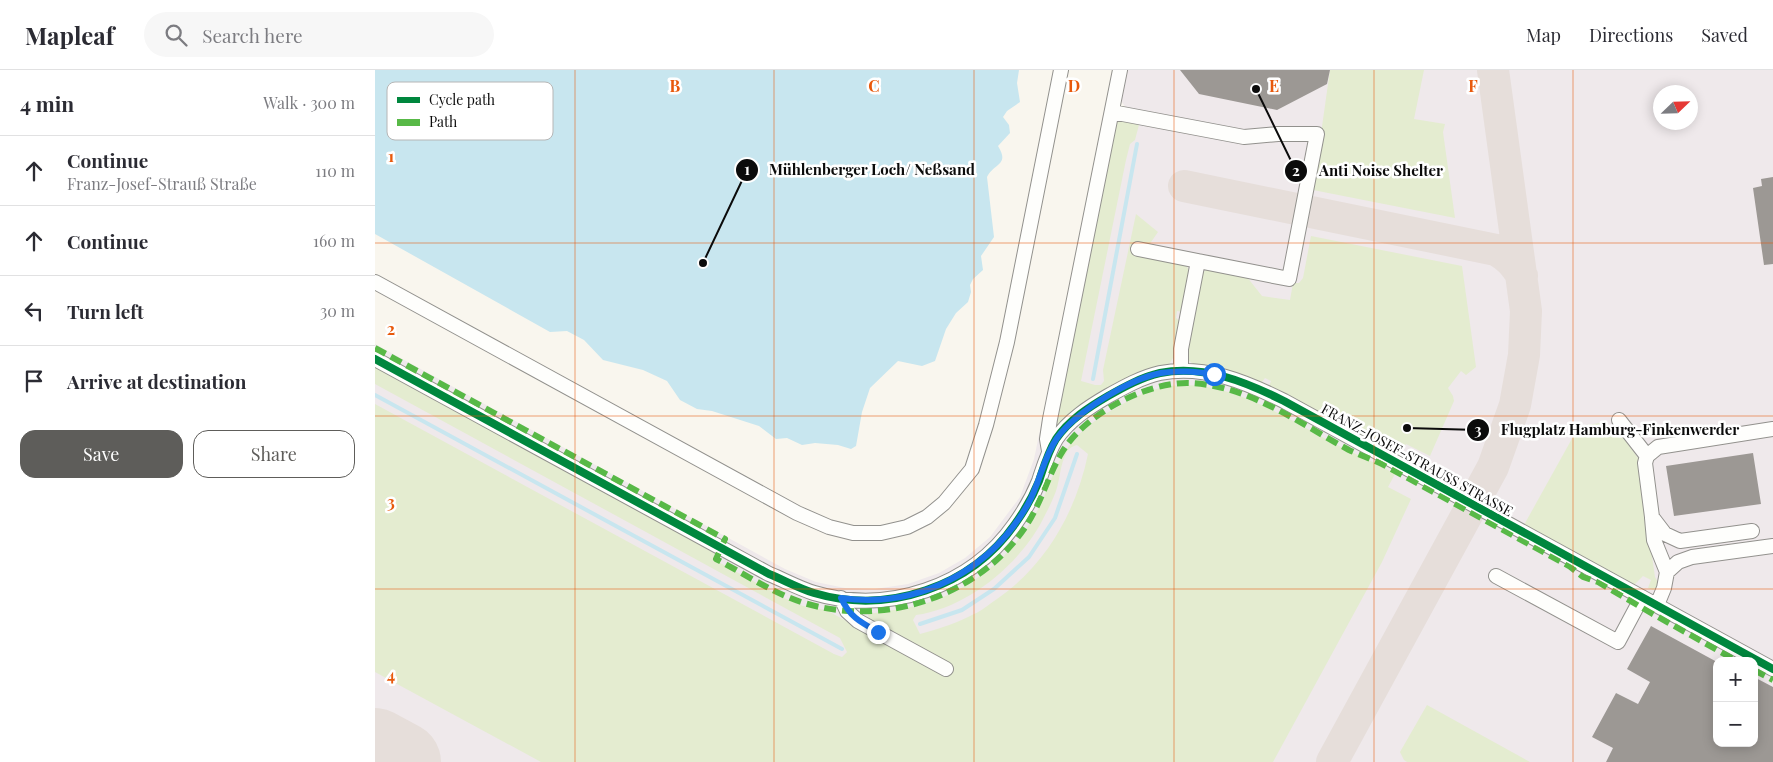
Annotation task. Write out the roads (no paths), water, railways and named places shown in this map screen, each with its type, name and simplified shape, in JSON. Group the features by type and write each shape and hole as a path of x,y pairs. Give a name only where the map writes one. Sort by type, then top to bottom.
{"street":[{"path":"375,282 797,513 829,527 853,533 881,533 907,527 927,517 945,503 972,469 986,425 1007,342 1061,70"},
{"path":"375,359 769,574 814,593 841,598 874,600 909,596 943,584 976,564 1006,536 1023,512 1035,489 1049,451 1047,438 1050,419 1120,70"},
{"path":"1112,112 1244,137 1278,134 1317,134 1289,279 1138,249"},
{"path":"1181,371 1181,349 1198,261"},
{"name":"FRANZ-JOSEF-STRAUSS STRASSE","path":"1049,451 1064,430 1096,403 1147,377 1160,373 1181,371 1214,374 1243,382 1263,390 1773,669"},
{"path":"1619,420 1647,456"},
{"path":"1667,572 1654,540 1645,463 1647,456 1658,447 1665,445 1773,429"},
{"path":"1652,518 1665,534 1680,541 1752,532"},
{"path":"1657,605 1664,588 1667,572 1667,554 1673,538"},
{"path":"1667,572 1678,562 1692,557 1773,546"},
{"path":"1495,576 1618,642 1642,597"},
{"path":"841,598 847,611 858,621 946,669"}],"water":[{"path":"375,70 1019,70 1017,83 1020,102 1007,111 1003,117 1009,125 1010,133 998,146 1002,160 987,177 994,237 981,256 983,270 973,279 970,285 971,292 968,302 956,313 946,329 935,361 922,366 898,361 870,388 862,412 856,446 851,449 838,445 815,443 802,445 787,438 776,439 759,426 712,411 697,409 680,400 667,381 643,370 603,360 584,340 567,331 550,332 375,234"}],"waterway":[{"path":"1093,379 1137,144"},
{"path":"375,395 842,649"},
{"path":"920,624 962,610 994,589 1029,557 1055,518 1077,454"}],"place":[{"name":"Anti Noise Shelter","path":"1256,89"},
{"name":"Mühlenberger Loch/ Neßsand","path":"703,263"},
{"name":"Flugplatz Hamburg-Finkenwerder","path":"1407,428"}]}
